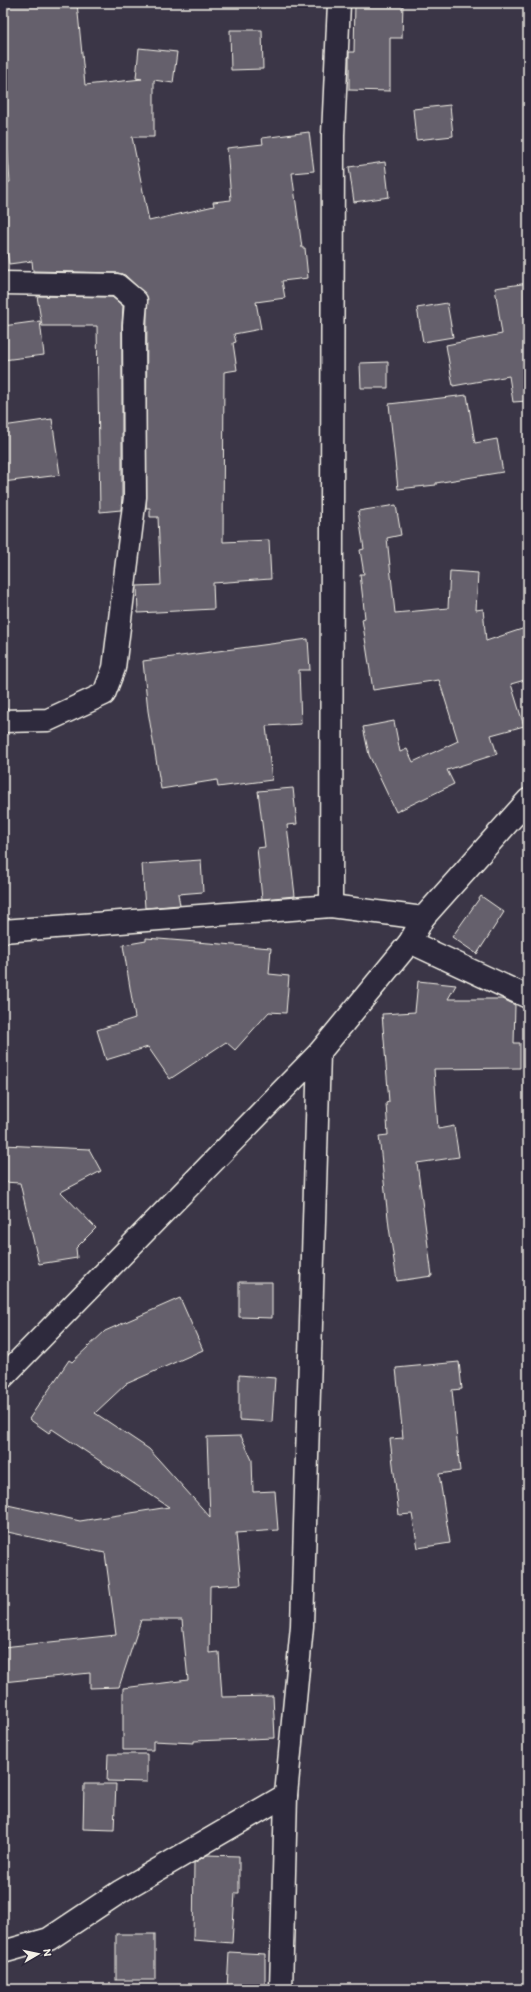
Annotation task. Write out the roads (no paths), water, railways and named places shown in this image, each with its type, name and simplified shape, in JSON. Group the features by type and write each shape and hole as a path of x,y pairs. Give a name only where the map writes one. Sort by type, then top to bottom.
{"street":[{"path":"331,906 333,135 339,3"},
{"path":"3,283 117,285 136,301 134,325 135,498 114,668 104,694 48,720 3,721"},
{"path":"3,1377 319,1053 410,942 424,918 528,800"},
{"path":"3,931 331,906 424,918"},
{"path":"410,942 528,997"},
{"path":"281,1989 286,1795 302,1626 319,1053"},
{"path":"3,1952 49,1939 121,1891 286,1795"}]}
